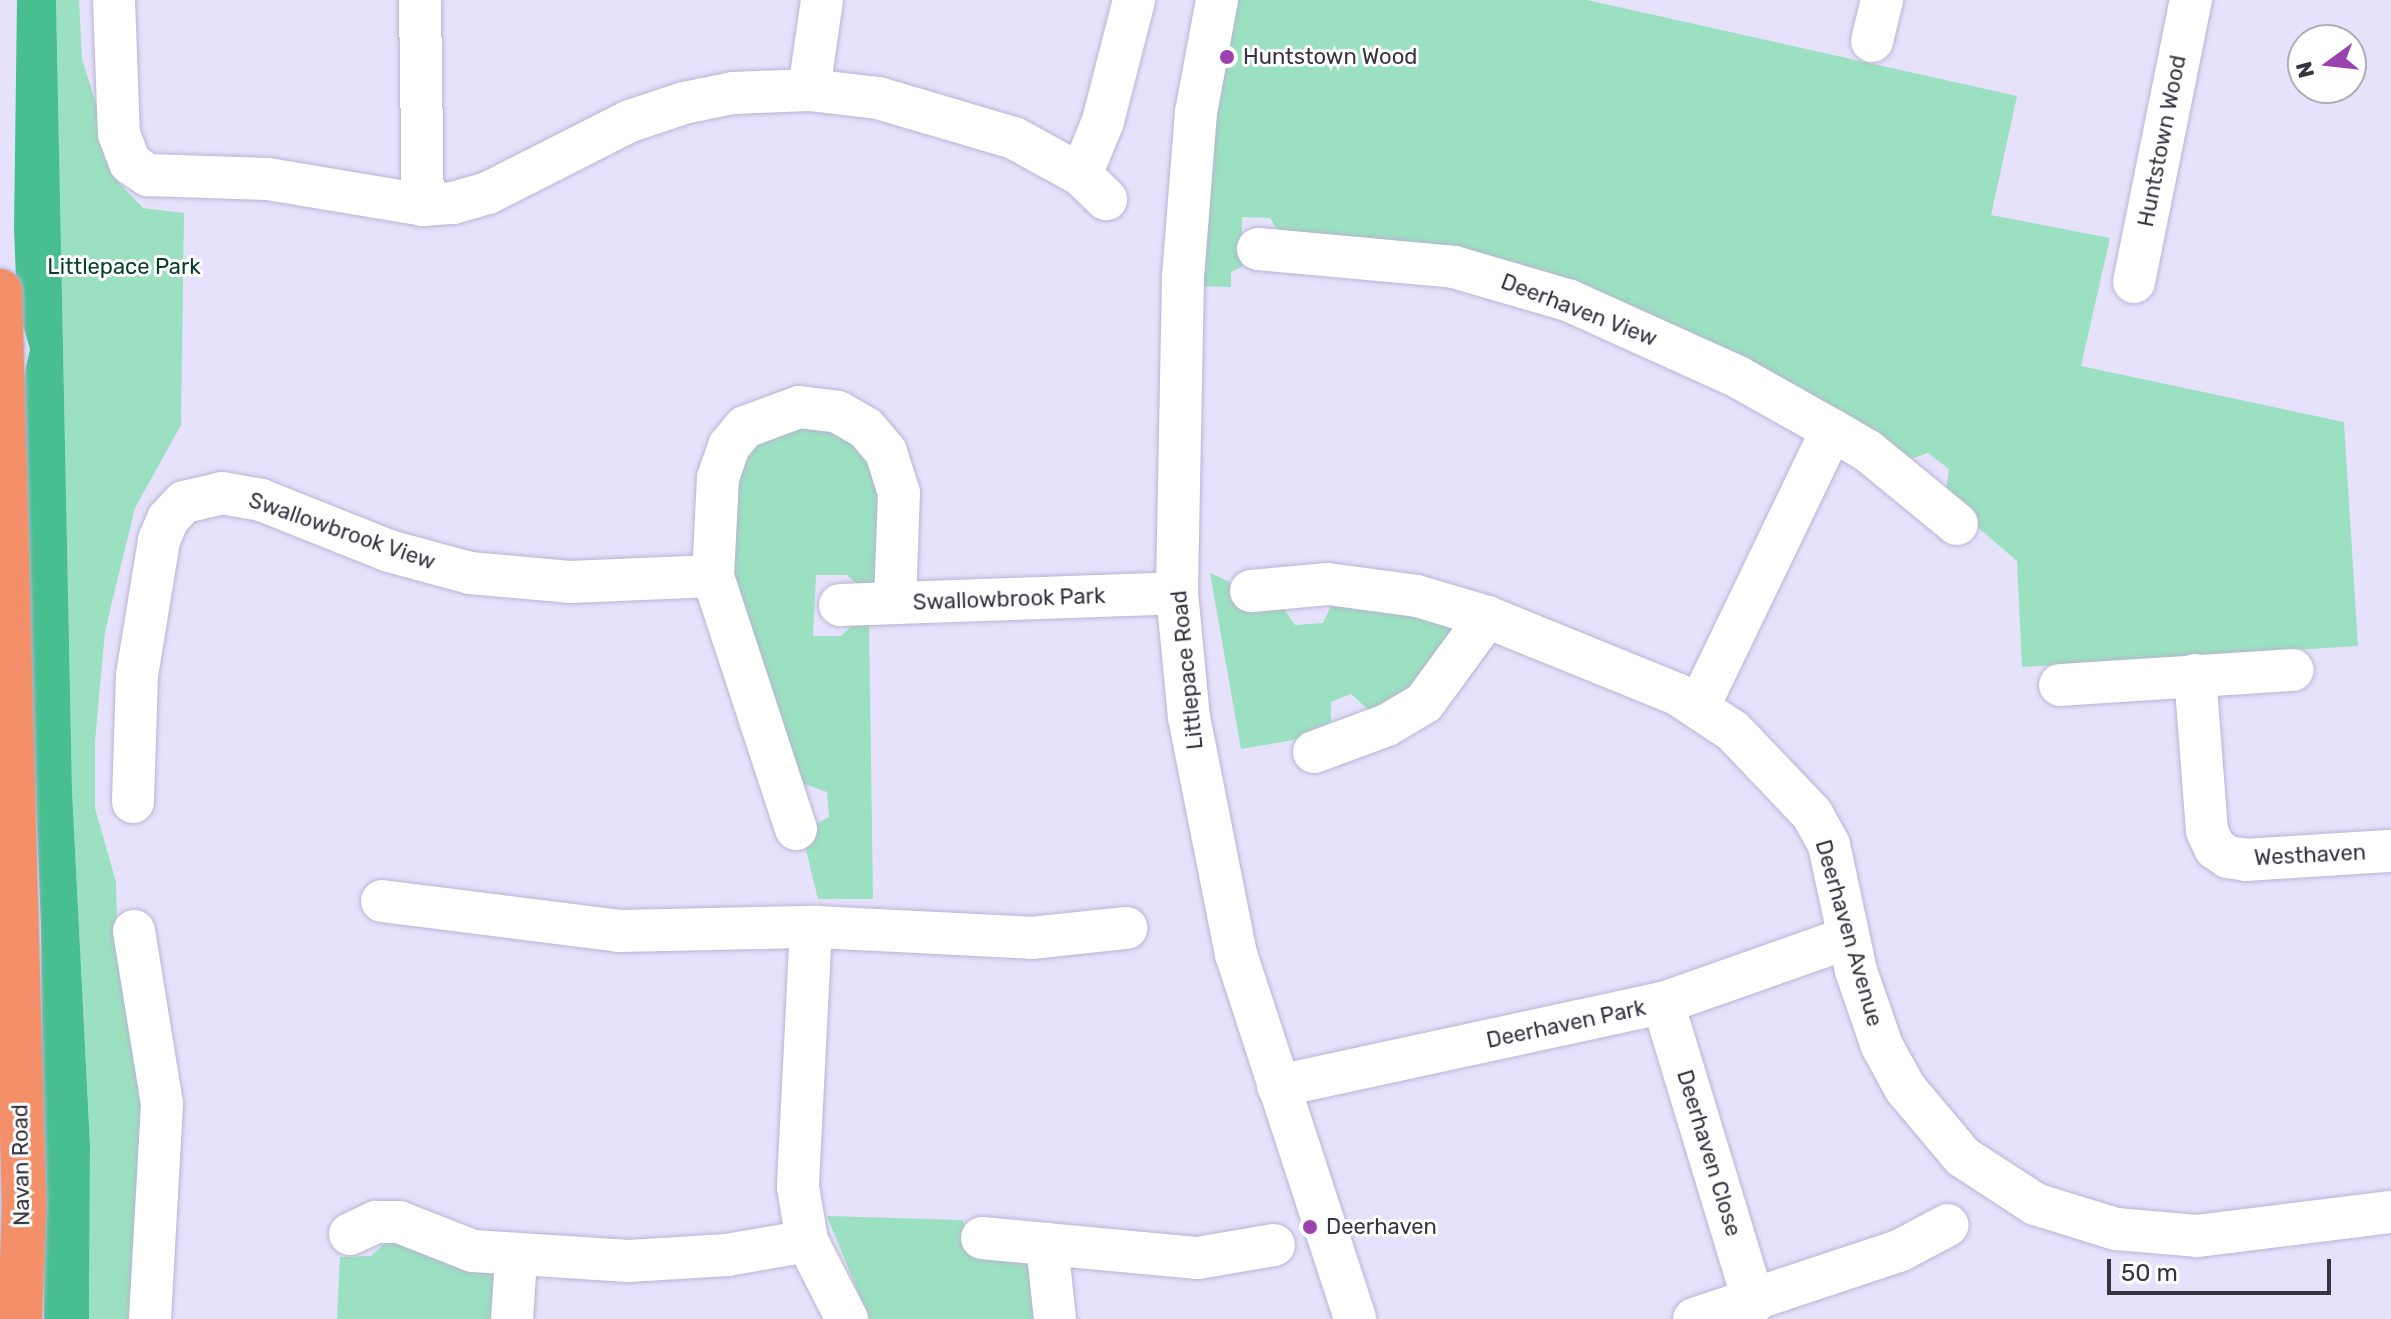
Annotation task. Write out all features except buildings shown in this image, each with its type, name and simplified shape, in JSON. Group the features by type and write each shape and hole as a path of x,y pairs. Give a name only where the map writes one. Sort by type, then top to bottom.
{"highway":[{"name":"Navan Road","path":"0,291 24,1205 20,1319"}],"street":[{"path":"114,0 119,134 130,163 148,175 268,179 423,205 488,193 578,145 684,103 733,93 809,90 878,98 1014,138 1094,187 1103,121 1134,0"},
{"path":"420,0 423,205"},
{"path":"809,90 822,0"},
{"name":"Littlepace Road","path":"1217,0 1196,112 1185,246 1177,593 1189,717 1220,890 1278,1086 1355,1319"},
{"path":"1872,41 1882,0"},
{"name":"Huntstown Wood","path":"2134,282 2191,0"},
{"name":"Deerhaven View","path":"1258,249 1454,267 1534,288 1672,345 1832,430 1868,451 1957,524"},
{"path":"796,829 713,576 718,478 729,446 745,427 799,407 819,408 866,428 894,469 899,493 895,603"},
{"path":"1699,706 1832,430"},
{"name":"Swallowbrook View","path":"133,802 137,675 159,540 168,519 184,502 222,493 261,500 389,551 470,573 583,582 713,576"},
{"name":"Deerhaven Avenue","path":"1251,591 1328,584 1374,587 1487,617 1699,706 1774,770 1812,814 1838,875 1848,938 1882,1046 1905,1088 1963,1157 2035,1204 2116,1229 2197,1236 2391,1212"},
{"name":"Swallowbrook Park","path":"840,605 1177,593"},
{"path":"1314,752 1387,725 1424,703 1487,617"},
{"path":"2060,685 2293,670"},
{"name":"Westhaven","path":"2195,675 2207,831 2215,848 2228,857 2246,860 2391,851"},
{"path":"382,901 619,931 811,927 1031,938 1102,920"},
{"path":"811,927 798,1187 807,1241 847,1319"},
{"path":"134,931 162,1104 150,1319"},
{"name":"Deerhaven Park","path":"1278,1086 1663,1003 1848,938"},
{"name":"Deerhaven Close","path":"1663,1003 1754,1303"},
{"path":"350,1234 376,1222 399,1222 473,1251 516,1258 629,1261 727,1255 807,1241"},
{"path":"1694,1319 1754,1303 1899,1251 1948,1225"},
{"path":"982,1238 1198,1258 1274,1245"},
{"path":"1047,1244 1055,1319"},
{"path":"512,1319 516,1258"}],"green space":[{"path":"17,0 56,0 72,790 90,1145 89,1319 44,1319 41,927 19,399 30,349 17,305 14,228"},
{"name":"Littlepace Park","path":"56,0 79,0 82,59 100,116 104,157 120,184 143,208 184,213 181,425 135,508 105,631 95,742 95,808 116,882 117,931 146,1049 135,1319 89,1319 90,1145 72,790"},
{"path":"1232,0 1587,0 2017,96 1991,215 2110,238 2081,366 2344,422 2358,646 2022,667 2017,561 1952,505 1946,491 1949,469 1928,453 1908,460 1814,398 1278,231 1270,218 1242,217 1242,267 1231,272 1231,287 1199,286 1203,211"},
{"path":"801,420 859,439 883,507 876,583 860,587 847,575 816,575 813,636 841,636 852,625 869,622 873,899 818,899 805,846 811,826 829,817 827,792 799,782 739,621 727,532 744,448"},
{"path":"1210,573 1230,582 1237,607 1281,605 1295,625 1323,623 1336,595 1452,627 1450,646 1420,688 1372,713 1351,694 1331,702 1331,721 1317,736 1241,749"},
{"path":"827,1216 962,1220 979,1253 1030,1262 1040,1319 869,1319"},
{"path":"390,1238 502,1272 504,1319 337,1319 340,1257 371,1256"}],"place":[{"name":"Huntstown Wood","path":"1227,57"},
{"name":"Deerhaven","path":"1310,1227"}]}
